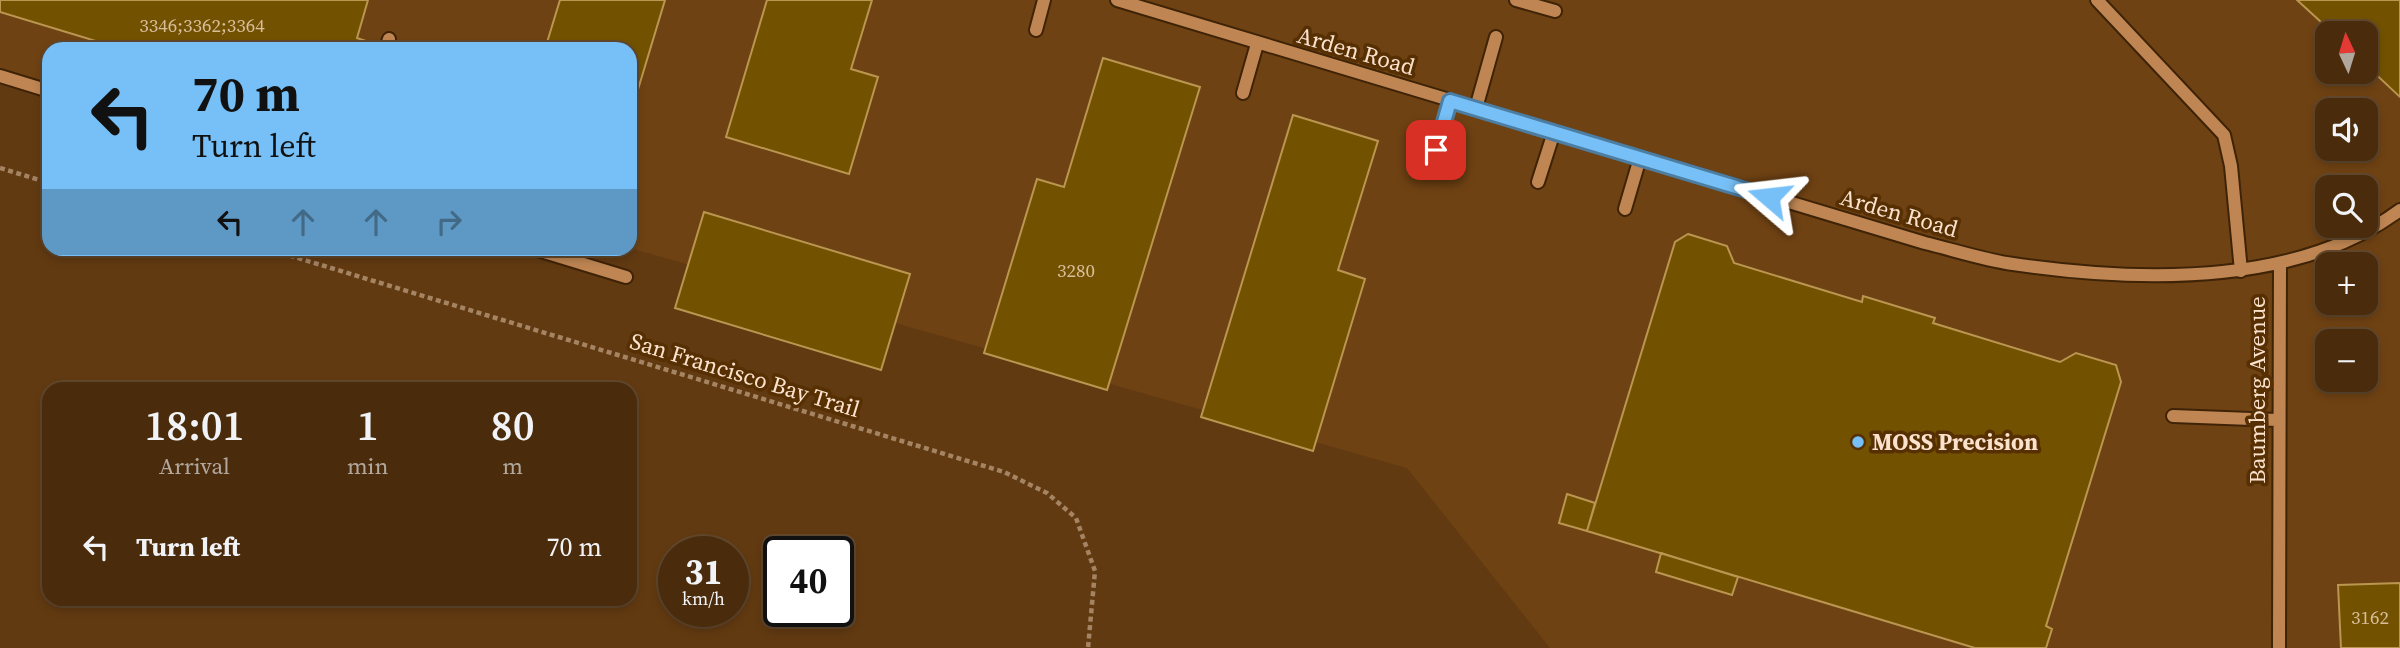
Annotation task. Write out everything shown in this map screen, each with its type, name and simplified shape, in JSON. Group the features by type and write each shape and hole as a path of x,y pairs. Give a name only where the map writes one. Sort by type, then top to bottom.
{"street":[{"path":"1036,30 1044,0"},
{"name":"Arden Road","path":"1117,0 1640,159 1925,243 2012,264 2098,272 2241,271 2280,263"},
{"path":"1516,0 1555,11"},
{"path":"2097,0 2224,135 2231,166 2241,271"},
{"path":"1476,108 1496,37"},
{"path":"1243,93 1257,44"},
{"path":"0,76 42,88"},
{"path":"1436,150 1450,101"},
{"path":"1538,182 1554,132"},
{"path":"1625,209 1640,159"},
{"name":"Baumberg Avenue","path":"2279,648 2277,420 2280,263 2341,242 2400,211"},
{"path":"557,256 626,277"},
{"path":"2173,416 2277,420"}],"path":[{"path":"0,168 42,181"},
{"name":"San Francisco Bay Trail","path":"291,256 1004,472 1046,493 1076,519 1095,571 1088,648"}],"shaded area":[{"path":"0,0 2400,0 2400,648 1550,648 1407,468 637,250 637,42 42,42 42,82 0,71"}],"building":[{"path":"0,0 368,0 357,38 369,42 99,42 0,12"},
{"path":"560,0 665,0 637,93 637,42 547,42"},
{"path":"767,0 872,0 851,69 878,77 849,174 726,137"},
{"path":"2297,0 2400,0 2400,97 2378,76 2378,21 2320,21"},
{"path":"1103,58 1200,87 1107,390 984,353 1037,179 1064,187"},
{"path":"1293,115 1378,141 1338,270 1365,279 1313,451 1201,417"},
{"path":"704,212 910,274 881,370 675,308"},
{"name":"MOSS Precision","path":"1688,234 1727,246 1734,263 1862,302 1863,296 1935,318 1933,323 2060,362 2076,353 2116,365 2121,382 2046,626 2052,629 2046,648 1975,648 1587,531 1675,242"},
{"path":"1567,494 1595,503 1587,531 1559,523"},
{"path":"1661,553 1738,577 1732,595 1656,572"},
{"path":"2400,583 2400,648 2341,648 2338,585"}],"place":[{"name":"MOSS Precision","path":"1858,442"}],"route":[{"path":"1436,150 1450,101 1769,197"}]}
